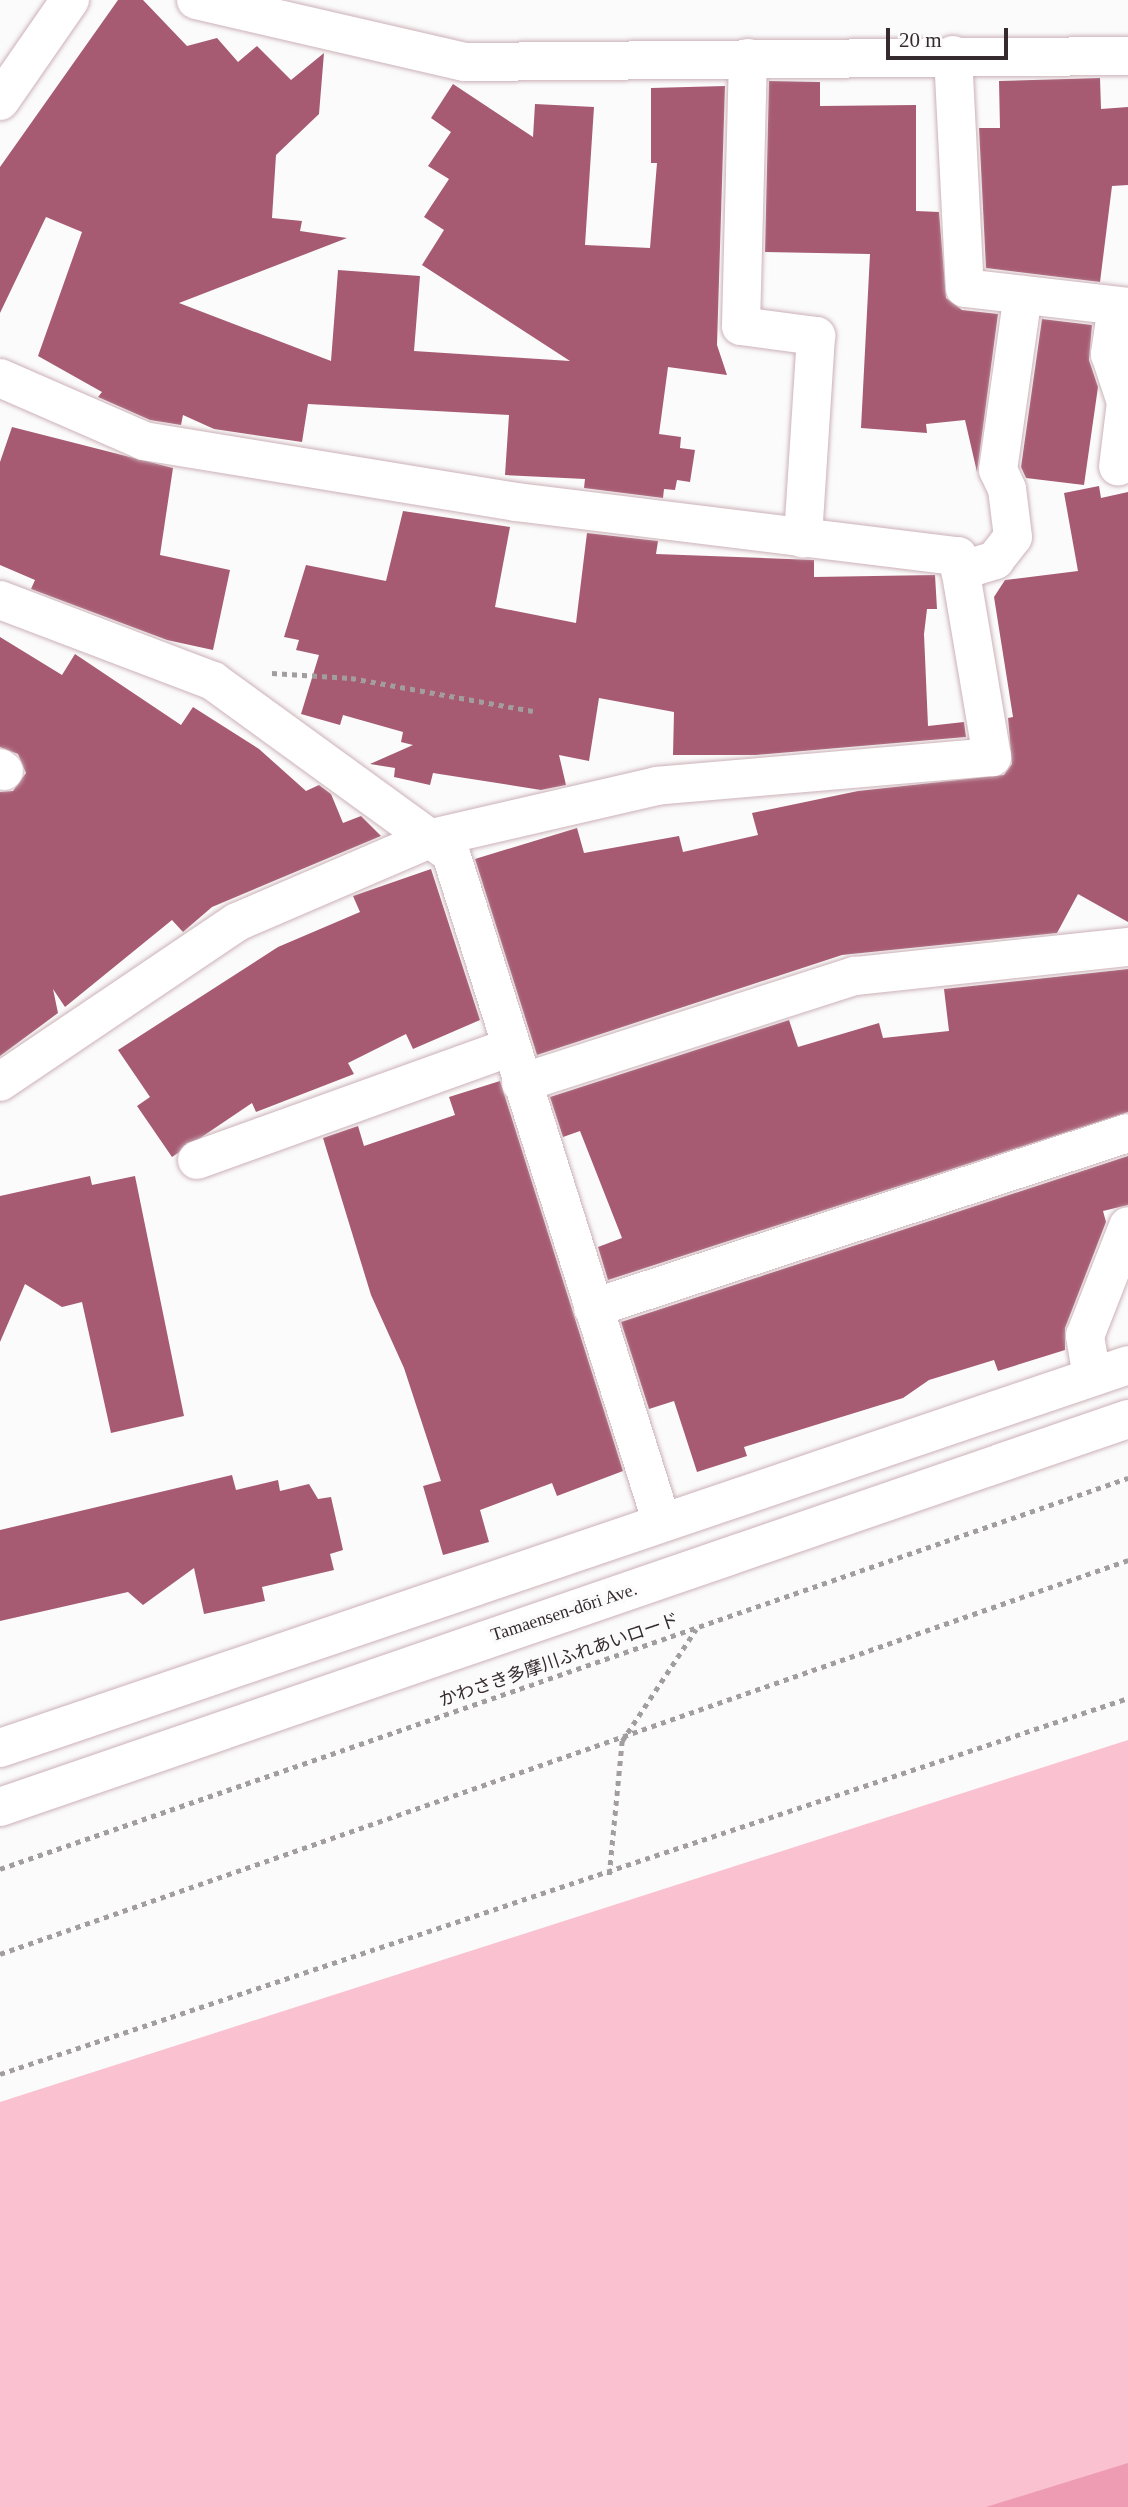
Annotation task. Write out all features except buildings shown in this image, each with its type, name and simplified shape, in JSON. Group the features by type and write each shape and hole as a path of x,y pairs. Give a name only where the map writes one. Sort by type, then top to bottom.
{"street":[{"path":"0,101 70,0"},
{"path":"201,1 464,62 953,55 1128,56"},
{"path":"953,55 965,288 1122,307 1110,354 1126,402 1118,467"},
{"path":"748,58 741,326 816,336 803,539"},
{"path":"960,571 995,560 1013,537 1007,489 998,470 1023,295"},
{"path":"0,1082 237,922 432,838 657,786 988,761 992,757 958,555 803,539 516,502 144,441 3,388"},
{"path":"0,600 213,681 432,838 463,875 516,1065 661,1520"},
{"path":"197,1160 516,1065 855,976 1128,947"},
{"path":"593,1308 1128,1133"},
{"path":"1092,1377 1085,1336 1128,1226"},
{"path":"0,1748 661,1520 1128,1365"},
{"name":"Tamaensen-dōri Ave.","path":"0,1807 1128,1419"}],"path":[{"path":"213,681 251,671 351,678 533,711"},
{"name":"かわさき多摩川ふれあいロード","path":"0,1869 1128,1478"},
{"path":"0,1954 622,1741 1128,1560"},
{"path":"609,1875 622,1741 697,1628"},
{"path":"0,2074 609,1875 1128,1698"}],"shaded area":[{"path":"1128,1740 1128,2466 995,2507 0,2507 0,2102"},
{"path":"1128,2463 1128,2507 986,2507"}]}
